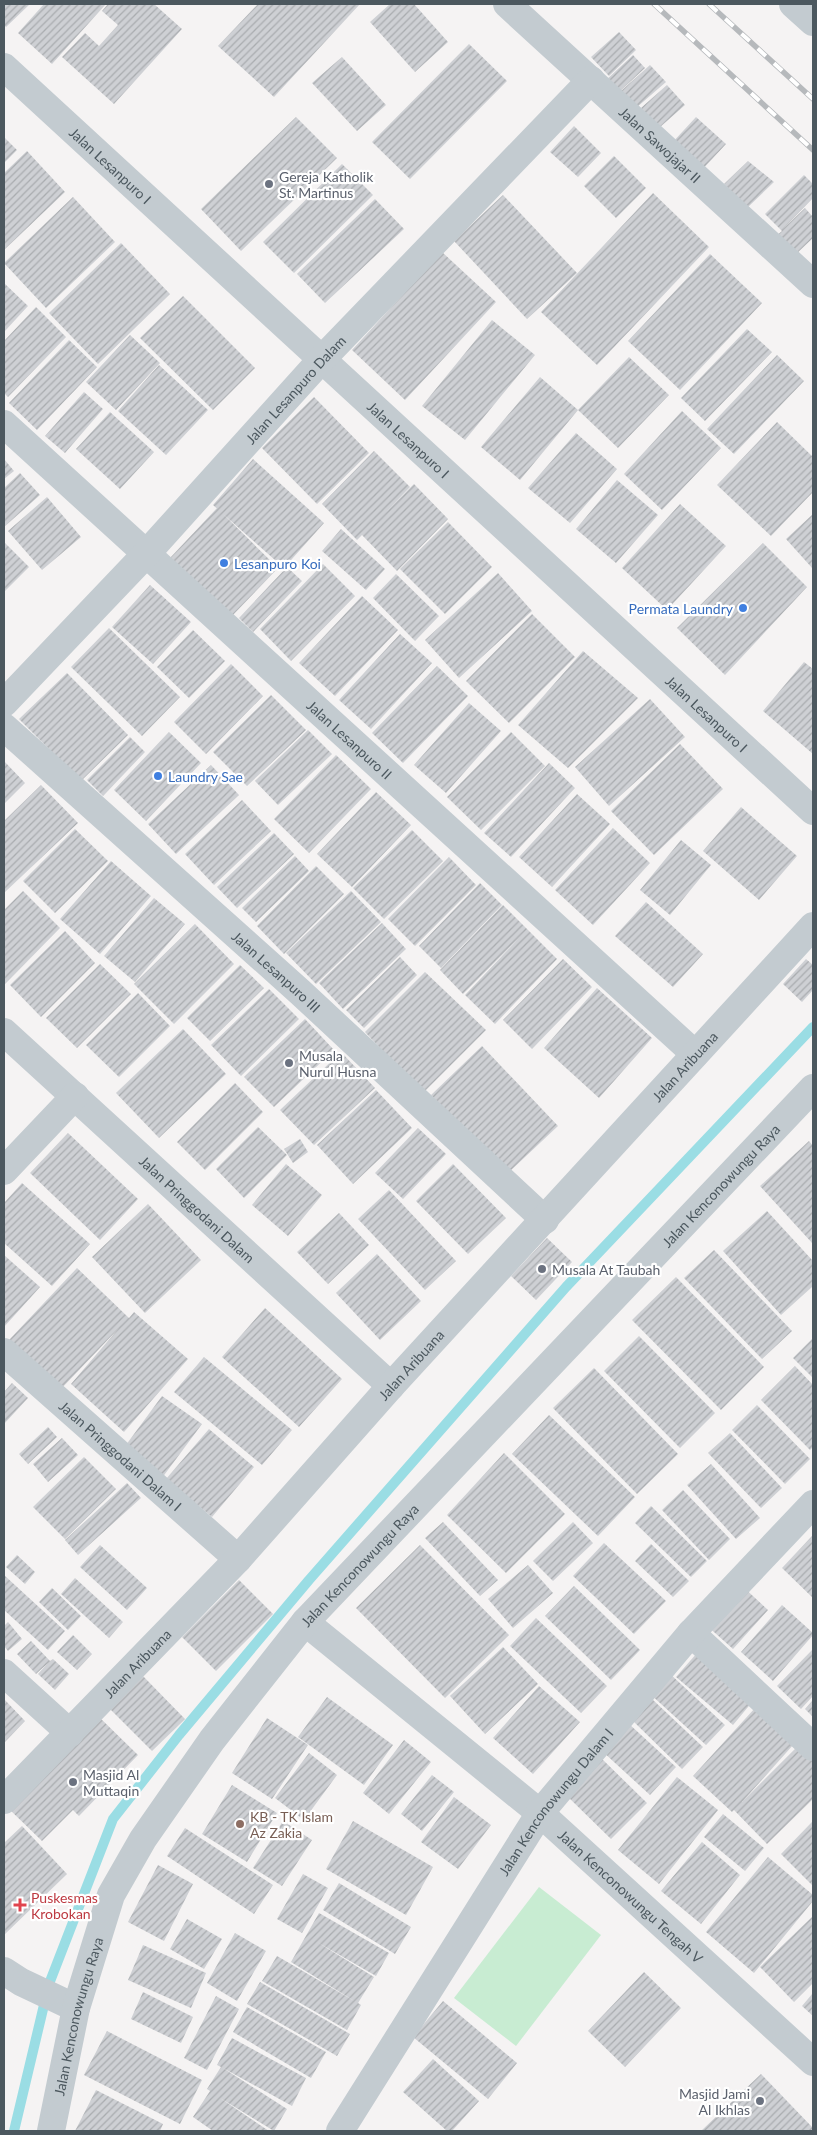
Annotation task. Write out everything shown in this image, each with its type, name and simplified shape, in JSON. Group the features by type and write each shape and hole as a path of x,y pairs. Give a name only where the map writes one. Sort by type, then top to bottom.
{"street":[{"name":"Jalan Sawojajar II","path":"507,4 813,284"},
{"path":"793,4 813,22"},
{"name":"Jalan Lesanpuro I","path":"4,67 813,811"},
{"name":"Jalan Lesanpuro Dalam","path":"4,703 147,553 322,359 591,80"},
{"name":"Jalan Lesanpuro II","path":"4,424 695,1054"},
{"name":"Jalan Lesanpuro III","path":"4,728 278,972 545,1220"},
{"name":"Jalan Aribuana","path":"4,1800 238,1559 391,1386 813,926"},
{"name":"Jalan Pringgodani Dalam","path":"4,1032 391,1386"},
{"name":"Jalan Kenconowungu Raya","path":"51,2131 70,2006 112,1895 143,1839 212,1740 304,1622 813,1088"},
{"path":"4,1171 75,1096"},
{"name":"Jalan Pringgodani Dalam I","path":"4,1352 238,1559"},
{"name":"Jalan Kenconowungu Dalam I","path":"340,2131 540,1813 691,1634 813,1504"},
{"name":"Jalan Kenconowungu Tengah V","path":"304,1622 540,1813 813,2062"},
{"path":"691,1634 813,1747"},
{"path":"4,1673 70,1733"},
{"path":"12,1977 70,2006"}],"green space":[{"path":"539,1887 601,1935 516,2046 454,1998"}],"building":[{"path":"4,4 30,4 6,27 4,25"},
{"path":"44,4 106,4 52,64 18,33"},
{"path":"108,4 154,4 182,29 114,104 62,57 85,33 99,46 118,25 102,11"},
{"path":"258,4 360,4 274,97 218,46"},
{"path":"390,4 414,4 448,42 415,72 370,22"},
{"path":"619,32 636,50 609,76 591,57"},
{"path":"469,44 507,81 410,179 372,142"},
{"path":"633,55 645,68 617,94 605,81"},
{"path":"342,57 386,105 357,131 312,83"},
{"path":"650,65 666,82 636,108 621,91"},
{"path":"667,85 685,105 659,128 641,108"},
{"name":"Gereja Katholik St. Martinus","path":"296,117 337,158 241,251 201,209"},
{"path":"696,117 726,144 700,172 671,144"},
{"path":"574,126 601,153 578,177 550,152"},
{"path":"4,137 17,150 4,163"},
{"path":"27,151 65,192 4,250 4,173"},
{"path":"614,156 646,188 616,218 584,186"},
{"path":"748,161 774,182 747,208 724,184"},
{"path":"342,164 373,195 294,273 263,242"},
{"path":"804,175 813,184 813,198 783,229 805,208 813,217 813,238 794,256 775,237 782,231 765,214"},
{"path":"653,193 709,247 597,365 541,312"},
{"path":"503,195 577,273 527,319 454,241"},
{"path":"73,197 115,242 46,308 4,263"},
{"path":"375,199 404,229 325,303 297,274"},
{"path":"121,243 170,294 98,364 49,313"},
{"path":"442,252 496,302 405,400 352,350"},
{"path":"710,254 762,303 680,390 628,341"},
{"path":"4,283 28,306 4,332"},
{"path":"183,296 255,368 213,410 140,338"},
{"path":"36,307 66,337 8,397 4,393 4,341"},
{"path":"492,320 535,355 465,440 422,406"},
{"path":"747,329 772,352 705,421 681,398"},
{"path":"130,335 160,363 116,410 86,382"},
{"path":"69,340 97,367 37,430 9,403"},
{"path":"777,355 804,381 734,454 707,429"},
{"path":"629,357 669,395 618,448 578,410"},
{"path":"159,365 208,410 166,455 118,411"},
{"path":"540,377 578,410 520,480 481,447"},
{"path":"84,392 103,409 65,453 45,436"},
{"path":"314,397 369,453 317,504 262,448"},
{"path":"682,411 721,448 662,510 624,474"},
{"path":"110,412 154,452 120,489 76,449"},
{"path":"777,422 813,457 813,492 771,536 717,485"},
{"path":"576,433 617,469 570,523 528,488"},
{"path":"374,451 410,487 387,511 414,484 448,519 397,571 362,535 357,540 322,504"},
{"path":"4,459 14,471 4,479"},
{"path":"253,459 324,523 284,568 213,505"},
{"path":"20,473 40,495 4,527 4,488"},
{"path":"617,480 658,515 616,563 576,529"},
{"path":"47,497 81,537 42,570 8,531"},
{"path":"680,504 726,546 667,610 622,568"},
{"name":"Lesanpuro Koi","path":"217,508 278,568 232,616 170,558"},
{"path":"813,514 813,569 786,539"},
{"path":"448,522 492,567 445,614 400,569"},
{"path":"341,529 385,569 366,590 322,551"},
{"path":"4,542 29,567 4,592"},
{"name":"Permata Laundry","path":"763,543 807,587 725,675 677,628"},
{"path":"323,564 355,596 291,661 260,629"},
{"path":"287,567 302,581 253,632 239,618"},
{"path":"498,573 532,611 459,678 425,640"},
{"path":"396,574 439,616 415,641 373,598"},
{"path":"150,585 191,622 153,664 112,627"},
{"path":"362,596 398,630 335,696 299,663"},
{"path":"532,614 575,657 509,723 466,681"},
{"path":"109,628 180,697 142,736 71,667"},
{"path":"193,630 225,661 189,698 157,667"},
{"path":"400,634 432,663 371,729 339,700"},
{"path":"583,651 638,698 568,768 518,725"},
{"path":"804,662 813,669 813,754 763,711"},
{"path":"231,664 263,696 206,754 174,722"},
{"path":"437,666 468,696 403,763 372,733"},
{"path":"67,673 128,735 81,781 19,719"},
{"path":"271,695 306,730 247,786 213,752"},
{"path":"650,699 685,737 609,806 575,767"},
{"path":"469,703 501,731 446,793 414,765"},
{"path":"308,730 332,754 278,805 255,781"},
{"name":"Laundry Sae","path":"169,732 201,763 146,821 114,790"},
{"path":"511,732 545,766 481,830 447,797"},
{"path":"130,737 145,752 103,796 87,780"},
{"path":"680,744 723,789 654,855 611,811"},
{"path":"336,755 371,789 309,853 274,819"},
{"path":"4,761 25,783 4,804"},
{"path":"549,763 575,788 511,857 484,833"},
{"path":"211,765 239,795 176,854 148,824"},
{"path":"41,785 78,823 4,893 4,821"},
{"path":"376,792 411,825 352,887 317,854"},
{"path":"577,794 610,824 552,887 519,857"},
{"path":"242,800 271,831 214,885 185,854"},
{"path":"741,807 797,856 759,900 703,851"},
{"path":"613,828 650,863 593,925 555,890"},
{"path":"75,829 108,861 55,913 23,881"},
{"path":"412,830 443,861 384,919 353,888"},
{"path":"274,833 294,854 237,908 217,887"},
{"path":"681,840 711,865 670,915 640,890"},
{"path":"295,856 309,871 256,922 242,908"},
{"path":"449,857 476,885 415,946 388,919"},
{"path":"111,861 151,896 100,954 60,919"},
{"path":"316,866 344,894 284,954 257,926"},
{"path":"480,883 502,905 441,968 419,946"},
{"path":"23,891 60,928 4,985 4,910"},
{"path":"351,891 381,922 316,984 286,953"},
{"path":"154,898 185,924 135,982 104,956"},
{"path":"646,902 703,954 673,987 615,936"},
{"path":"503,905 557,959 495,1024 465,995 520,937 463,994 440,970"},
{"path":"382,923 406,949 343,1009 319,983"},
{"path":"195,924 234,964 174,1024 134,984"},
{"path":"65,931 95,963 41,1017 10,985"},
{"path":"400,957 417,975 364,1028 346,1010"},
{"path":"563,959 592,987 532,1049 503,1020"},
{"path":"806,959 813,965 813,990 802,1002 783,984"},
{"path":"100,964 131,994 77,1048 46,1018"},
{"path":"240,965 264,988 210,1041 187,1018"},
{"path":"425,972 486,1030 423,1093 365,1032"},
{"path":"597,988 652,1038 599,1098 544,1048"},
{"path":"269,989 299,1019 241,1076 211,1045"},
{"path":"138,993 170,1026 119,1077 86,1045"},
{"name":"Musala Nurul Husna","path":"305,1019 334,1050 274,1107 244,1077"},
{"path":"183,1029 226,1074 159,1138 116,1093"},
{"path":"482,1046 558,1126 506,1175 431,1095"},
{"path":"341,1052 375,1088 314,1145 280,1110"},
{"path":"235,1083 263,1112 205,1170 177,1142"},
{"path":"376,1090 412,1128 353,1184 317,1145"},
{"path":"258,1127 287,1155 244,1198 216,1169"},
{"path":"418,1128 446,1154 403,1199 375,1173"},
{"path":"68,1133 138,1199 100,1240 30,1173"},
{"path":"300,1139 308,1152 293,1163 284,1149"},
{"path":"809,1141 813,1146 813,1244 760,1186"},
{"path":"286,1164 322,1195 288,1236 252,1205"},
{"path":"453,1164 506,1218 468,1254 416,1201"},
{"path":"22,1183 90,1244 52,1286 4,1243 4,1203"},
{"path":"389,1190 456,1261 425,1290 358,1219"},
{"path":"148,1204 201,1260 145,1313 92,1257"},
{"path":"767,1211 813,1261 813,1286 781,1315 723,1251"},
{"path":"339,1213 369,1245 328,1284 297,1252"},
{"name":"Musala At Taubah","path":"547,1238 572,1262 536,1300 511,1276"},
{"path":"714,1250 792,1331 762,1359 684,1278"},
{"path":"377,1254 421,1301 380,1340 336,1293"},
{"path":"4,1255 40,1287 4,1327"},
{"path":"77,1268 129,1318 134,1312 188,1359 124,1432 71,1384 119,1328 60,1390 9,1340"},
{"path":"676,1277 764,1367 721,1410 632,1320"},
{"path":"265,1308 342,1379 299,1427 222,1357"},
{"path":"639,1336 715,1413 680,1448 604,1371"},
{"path":"813,1338 813,1378 793,1358"},
{"path":"204,1357 292,1430 262,1465 174,1392"},
{"path":"795,1366 813,1385 813,1447 810,1450 761,1400"},
{"path":"594,1368 678,1454 637,1494 553,1408"},
{"path":"12,1383 28,1398 4,1424 4,1392"},
{"path":"162,1396 202,1424 162,1478 123,1449"},
{"path":"757,1405 810,1459 785,1484 732,1430"},
{"path":"549,1415 635,1497 598,1536 512,1454"},
{"path":"48,1427 57,1437 28,1464 19,1454"},
{"path":"209,1429 254,1467 212,1517 166,1479"},
{"path":"730,1433 782,1488 761,1508 708,1453"},
{"path":"62,1438 78,1455 48,1482 33,1464"},
{"path":"504,1453 565,1514 506,1573 447,1515"},
{"path":"84,1457 116,1489 65,1539 33,1507"},
{"path":"711,1464 760,1518 736,1539 687,1485"},
{"path":"127,1483 141,1498 78,1555 65,1540"},
{"path":"683,1490 730,1539 709,1560 662,1510"},
{"path":"651,1506 707,1561 691,1577 635,1523"},
{"path":"443,1522 498,1580 480,1596 425,1538"},
{"path":"573,1522 593,1543 553,1581 533,1561"},
{"path":"813,1535 813,1598 782,1568"},
{"path":"604,1543 666,1601 634,1634 573,1576"},
{"path":"651,1544 689,1581 673,1597 635,1561"},
{"path":"100,1545 147,1588 127,1610 80,1567"},
{"path":"420,1545 509,1635 445,1698 356,1608"},
{"path":"17,1555 35,1572 25,1584 6,1567"},
{"path":"528,1565 553,1593 513,1628 488,1599"},
{"path":"4,1575 65,1631 48,1650 4,1610"},
{"path":"75,1578 123,1622 109,1638 61,1594"},
{"path":"239,1580 273,1614 216,1671 182,1637"},
{"path":"740,1584 768,1610 733,1649 705,1624"},
{"path":"574,1586 640,1650 611,1680 545,1616"},
{"path":"52,1588 81,1616 68,1630 39,1602"},
{"path":"782,1605 813,1635 773,1681 741,1652"},
{"path":"536,1618 607,1686 581,1713 510,1646"},
{"path":"8,1622 22,1639 8,1651 4,1646 4,1626"},
{"path":"73,1635 92,1654 77,1670 57,1652"},
{"path":"31,1641 50,1661 53,1659 69,1674 55,1690 38,1674 48,1663 36,1674 17,1654"},
{"path":"503,1647 538,1684 485,1734 450,1696"},
{"path":"813,1649 813,1696 801,1709 777,1686"},
{"path":"697,1653 753,1701 733,1725 676,1677"},
{"path":"668,1672 725,1725 706,1745 649,1693"},
{"path":"142,1675 185,1719 152,1751 109,1708"},
{"path":"539,1686 580,1722 533,1774 493,1738"},
{"path":"327,1697 393,1745 364,1785 298,1737"},
{"path":"4,1699 25,1721 4,1743"},
{"path":"652,1699 703,1747 682,1769 632,1720"},
{"path":"813,1700 813,1717 805,1709"},
{"path":"755,1708 794,1744 742,1802 800,1744 813,1757 813,1799 767,1844 734,1810 732,1812 693,1776"},
{"name":"Masjid Al Muttaqin","path":"97,1715 138,1755 79,1816 73,1810 42,1841 8,1808"},
{"path":"267,1718 308,1745 272,1799 232,1773"},
{"path":"628,1723 676,1767 650,1795 602,1751"},
{"path":"404,1740 431,1762 389,1814 363,1793"},
{"path":"309,1753 337,1775 304,1820 275,1798"},
{"path":"600,1757 647,1803 611,1839 565,1794"},
{"path":"432,1775 454,1792 422,1831 401,1814"},
{"path":"677,1777 718,1810 659,1884 618,1850"},
{"name":"KB - TK Islam Az Zakia","path":"232,1785 277,1813 247,1862 202,1834"},
{"path":"454,1797 491,1825 458,1869 421,1842"},
{"path":"723,1814 764,1848 745,1871 704,1837"},
{"path":"283,1821 312,1840 282,1886 253,1868"},
{"path":"353,1821 433,1867 406,1915 326,1869"},
{"path":"813,1821 813,1886 781,1854"},
{"name":"Puskesmas Krobokan","path":"22,1826 67,1874 4,1935 4,1843"},
{"path":"185,1828 273,1885 254,1914 167,1856"},
{"path":"702,1842 740,1875 701,1924 661,1891"},
{"path":"768,1857 813,1895 813,1901 754,1973 706,1932"},
{"path":"158,1865 193,1884 164,1941 128,1922"},
{"path":"303,1874 328,1888 302,1933 277,1919"},
{"path":"339,1883 411,1927 395,1954 323,1910"},
{"path":"319,1913 389,1953 376,1976 317,1942 374,1977 358,2003 361,2005 347,2030 262,1981 277,1956 356,2002 291,1962"},
{"path":"813,1916 813,1983 794,2002 760,1967"},
{"path":"187,1919 222,1939 204,1969 170,1949"},
{"path":"235,1933 266,1951 237,2001 207,1983"},
{"path":"143,1945 206,1973 191,2008 128,1980"},
{"path":"644,1972 681,2008 625,2067 588,2031"},
{"path":"260,1982 350,2034 337,2056 247,2004"},
{"path":"143,1992 193,2017 181,2043 131,2019"},
{"path":"813,1993 813,2016 802,2006"},
{"path":"216,1996 239,2009 207,2070 184,2058"},
{"path":"443,2001 517,2063 488,2099 413,2037"},
{"path":"247,2007 326,2052 311,2078 233,2032"},
{"path":"107,2031 202,2080 180,2124 84,2075"},
{"path":"232,2038 306,2078 292,2106 223,2068 287,2109 274,2131 220,2098 269,2131 213,2131 193,2117 210,2091 207,2089 221,2067 217,2065"},
{"path":"433,2059 479,2101 452,2131 447,2131 403,2092"},
{"name":"Masjid Jami Al Ikhlas","path":"761,2074 813,2128 813,2131 701,2131"},
{"path":"96,2090 163,2124 160,2131 75,2131"}],"waterway":[{"path":"14,2131 49,1984 113,1819 179,1735 309,1580 566,1287 813,1027"}],"railway":[{"path":"654,4 813,150"},
{"path":"709,4 813,99"}],"place":[{"name":"Gereja Katholik St. Martinus","path":"269,184"},
{"name":"Lesanpuro Koi","path":"224,563"},
{"name":"Permata Laundry","path":"743,608"},
{"name":"Laundry Sae","path":"158,776"},
{"name":"Musala Nurul Husna","path":"289,1063"},
{"name":"Musala At Taubah","path":"542,1269"},
{"name":"Masjid Al Muttaqin","path":"73,1782"},
{"name":"KB - TK Islam Az Zakia","path":"240,1824"},
{"name":"Puskesmas Krobokan","path":"20,1905"},
{"name":"Masjid Jami Al Ikhlas","path":"760,2101"}]}
